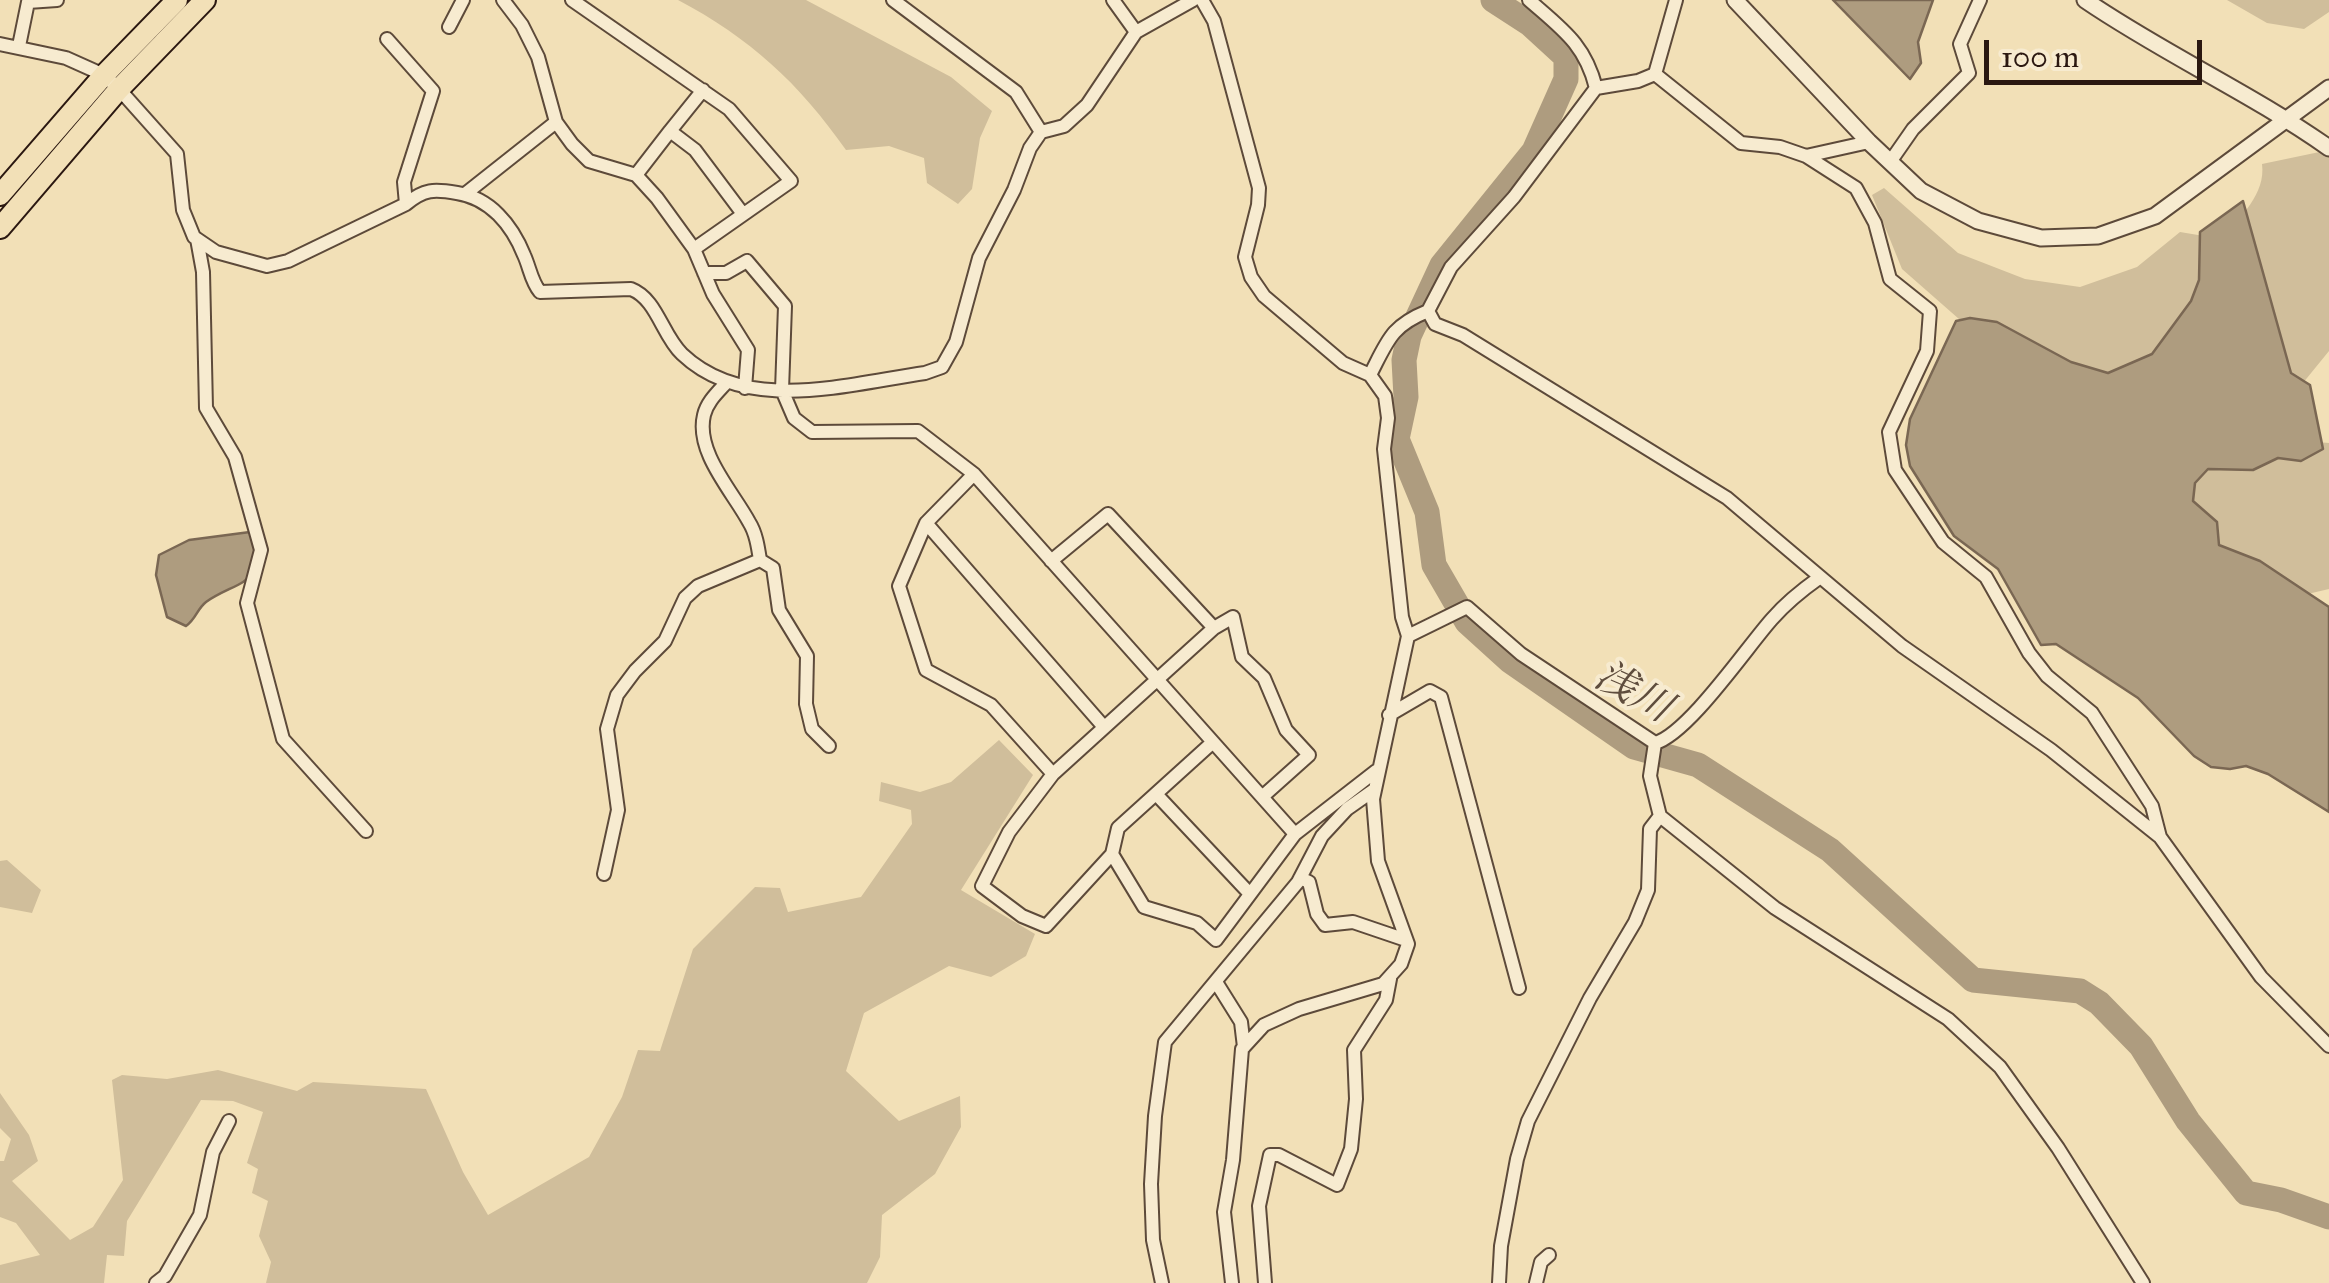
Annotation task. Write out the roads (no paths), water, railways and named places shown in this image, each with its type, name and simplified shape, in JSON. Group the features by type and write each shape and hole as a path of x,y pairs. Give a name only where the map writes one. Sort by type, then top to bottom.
{"highway":[{"path":"0,228 177,0"},
{"path":"0,195 112,82 205,0"}],"street":[{"path":"20,46 28,2 56,0"},
{"path":"449,27 463,0"},
{"path":"503,0 522,25 538,57 556,122 589,161 636,174 694,249 713,294 748,350 745,388"},
{"path":"572,0 730,109 791,181 694,249"},
{"path":"893,0 1016,92 1042,132"},
{"path":"1113,0 1136,32"},
{"path":"198,239 216,252 267,266 288,261 406,204 421,191 465,194 489,206 508,224 540,292 618,288 643,294 681,353 726,383 782,390 925,373 942,367 956,342 979,258 1014,190 1030,148 1042,132 1064,126 1087,106 1136,32 1194,0"},
{"path":"1202,0 1214,21 1259,188 1245,257 1251,277 1264,296 1342,363 1370,374 1385,396 1388,418 1384,448 1402,617 1408,636 1374,790 1378,861 1406,940 1402,964 1383,984 1299,1009 1264,1025 1244,1046"},
{"path":"1529,0 1579,44 1590,62 1596,88"},
{"path":"1655,74 1676,0"},
{"path":"1734,0 1921,191 1978,221 2041,238 2098,236 2155,216 2329,88"},
{"path":"1890,162 1913,129 1969,74 1960,44 1980,0"},
{"path":"2085,0 2132,32 2287,118 2329,148"},
{"path":"388,38 433,91 404,182 406,204"},
{"path":"0,44 66,58 112,82 177,154 183,210 198,239 203,272 206,408 235,457 261,550 247,603 283,740 366,831"},
{"path":"1370,374 1403,321 1428,311 1451,267 1514,198 1596,88 1655,74"},
{"path":"1655,74 1741,142 1780,147 1806,156 1856,188 1875,223 1890,279 1930,311 1927,351 1889,432 1895,470 1943,542 1986,577 2029,653 2047,676 2092,713 2152,806 2160,837"},
{"path":"636,174 703,90"},
{"path":"2287,118 2329,134"},
{"path":"465,194 556,122"},
{"path":"670,131 695,150 742,214"},
{"path":"1806,156 1869,142"},
{"path":"704,273 726,272 747,261 785,306 782,390 794,418 812,432 918,431 974,474 1295,834"},
{"path":"1428,311 1435,324 1463,335 1727,498 1902,646 2050,750 2160,837 2261,977 2329,1046"},
{"path":"726,383 703,418 705,444 736,506 749,522 760,560 774,568 779,610 807,656 806,704 812,729 829,746"},
{"path":"974,474 926,523 899,586 926,670 991,704 1053,774"},
{"path":"1052,561 1108,514 1214,628"},
{"path":"926,523 1104,727"},
{"path":"604,874 618,810 607,729 617,694 665,641 686,598 698,586 760,560"},
{"path":"1408,636 1467,608 1521,654 1654,743 1665,740 1710,695 1774,616 1819,578"},
{"path":"1214,742 1118,828 1112,854 1046,926 1022,916 982,886 1009,832 1053,774 1214,628 1233,617 1242,657 1264,678 1286,730 1308,756 1262,796"},
{"path":"1389,715 1430,691 1441,697 1519,988"},
{"path":"1654,743 1650,776 1660,816 1776,908 1948,1019 2000,1068 2058,1148 2143,1283"},
{"path":"1112,854 1144,908 1197,923 1216,940 1295,834 1376,771"},
{"path":"1162,1283 1153,1240 1151,1184 1155,1116 1166,1042 1300,878 1322,836 1346,809 1374,790"},
{"path":"1156,794 1250,894"},
{"path":"1499,1283 1504,1229 1528,1121 1590,998 1635,922 1648,890 1650,828 1660,816"},
{"path":"1300,878 1310,882 1325,926 1353,922 1406,940"},
{"path":"1264,1283 1266,1264 1259,1206 1270,1154 1336,1185 1352,1148 1354,1050 1386,1000 1391,976"},
{"path":"1216,982 1241,1022 1244,1046 1224,1212 1232,1283"},
{"path":"156,1283 165,1276 200,1215 212,1152 229,1121"},
{"path":"1536,1283 1541,1262 1549,1255"}],"waterway":[{"name":"浅川","path":"1493,0 1530,24 1566,57 1566,79 1534,151 1442,265 1409,336 1404,360 1406,397 1397,439 1427,512 1434,565 1467,622 1510,661 1634,747 1698,765 1830,850 1973,980 2080,991 2099,1003 2141,1046 2188,1121 2246,1193 2329,1217"}]}
